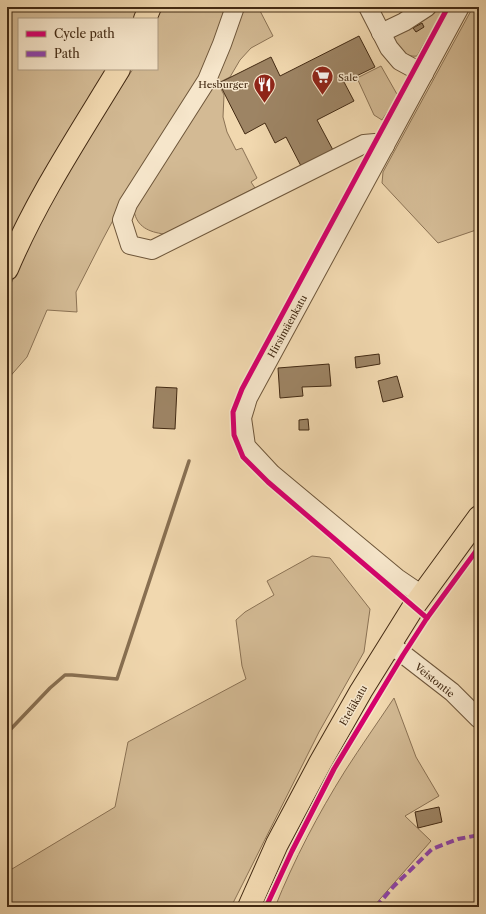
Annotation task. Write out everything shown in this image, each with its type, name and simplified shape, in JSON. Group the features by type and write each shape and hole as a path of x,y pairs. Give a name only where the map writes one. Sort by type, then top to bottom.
{"main road":[{"path":"145,18 150,7"},
{"path":"7,269 36,206 118,70"},
{"name":"Eteläkatu","path":"249,907 277,844 316,770 361,691 422,595 479,517"}],"street":[{"path":"235,7 207,80 128,204 122,220 130,245 152,250 364,144 385,146"},
{"path":"368,7 389,48 400,61 424,74"},
{"path":"381,33 404,22 427,7"},
{"name":"Hirsimäenkatu","path":"422,595 397,578 272,474 246,446 242,418 248,398 460,7"},
{"name":"Veistontie","path":"390,644 452,692 479,719"}],"shaded area":[{"path":"7,7 143,7 138,18 18,18 18,70 110,70 7,249"},
{"path":"162,7 229,7 200,78 119,209 76,292 77,312 47,310 27,357 7,380 7,293 39,219 82,146 132,70 158,70 157,18"},
{"path":"239,7 258,7 273,36 251,48 240,60 230,77 218,83 224,95 223,117 227,132 236,150 242,148 257,178 251,182 255,188 164,234 153,232 141,225 134,211"},
{"path":"433,7 445,7 417,56 405,53 398,47 394,35"},
{"path":"473,7 479,7 479,229 438,243 382,183 383,172"},
{"path":"381,66 398,96 382,120 374,115 357,78"},
{"path":"312,556 330,558 370,609 364,652 319,732 231,907 7,907 7,872 115,807 128,742 246,679 242,666 236,620 245,612 274,595 267,581"},
{"path":"394,698 416,757 439,796 405,816 431,841 373,907 275,907 298,855 325,804"}],"building":[{"path":"422,23 424,27 416,32 413,28"},
{"path":"359,36 375,67 344,82 354,101 317,120 333,150 301,166 286,137 275,143 265,123 245,134 219,83 271,57 280,76"},
{"path":"379,354 380,364 356,368 355,357"},
{"path":"329,364 331,386 302,387 303,396 280,398 278,368"},
{"path":"397,376 403,397 383,402 378,381"},
{"path":"156,387 177,388 175,429 153,428"},
{"path":"308,419 309,430 299,430 299,420"},
{"path":"439,807 442,822 418,828 415,812"}],"waterway":[{"path":"7,733 50,688 65,675 117,679 189,461"}],"marked path":[{"path":"376,907 394,886 432,849 458,839 479,835"}],"cycle path":[{"path":"427,618 268,482 243,457 234,435 233,412 242,389 448,7"},
{"path":"266,907 292,851 334,769 427,618 479,547"}],"place":[{"name":"Sale","path":"323,96"},
{"name":"Hesburger","path":"264,104"}]}
